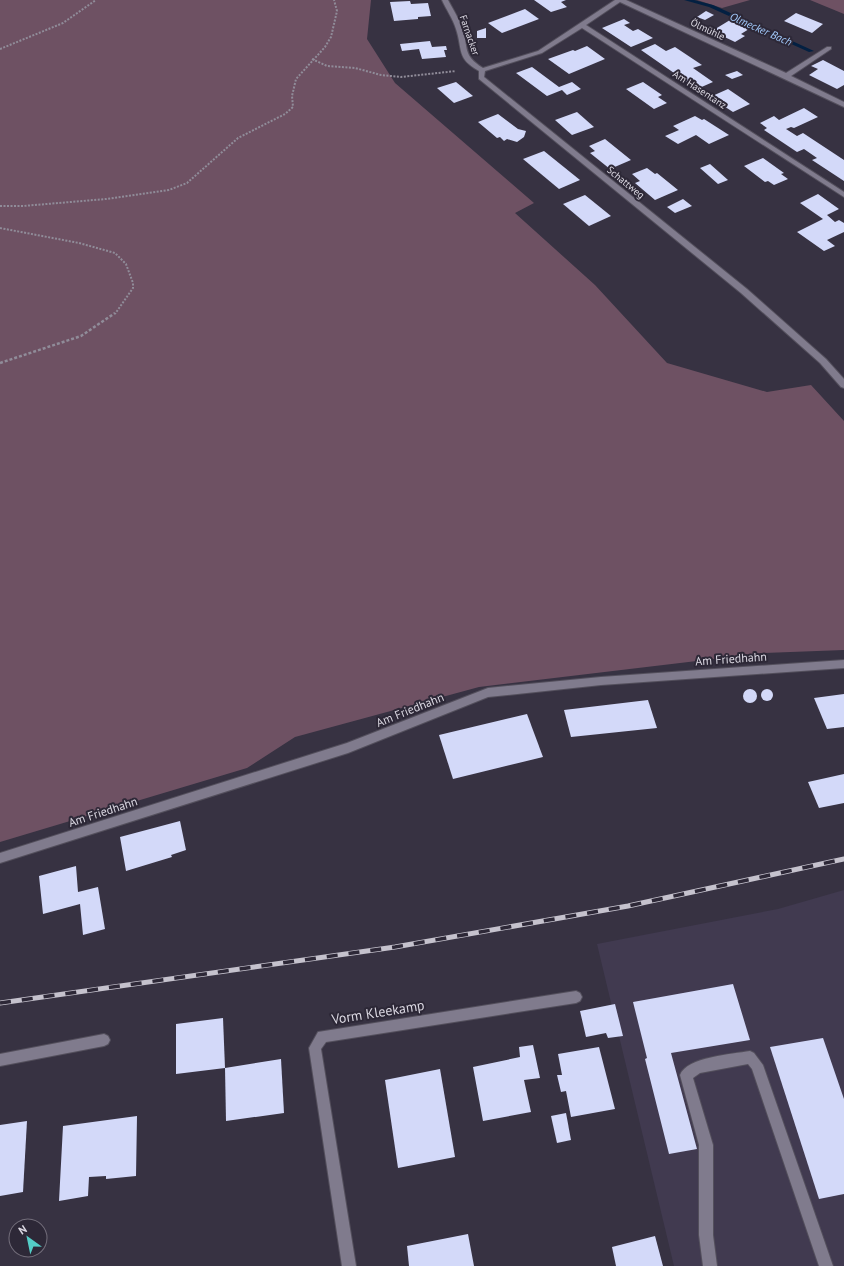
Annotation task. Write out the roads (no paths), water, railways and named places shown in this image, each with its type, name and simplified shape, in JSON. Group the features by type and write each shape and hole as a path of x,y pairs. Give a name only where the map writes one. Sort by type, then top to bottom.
{"street":[{"name":"Farnacker","path":"445,0 458,28 464,53 470,63 482,70"},
{"path":"482,70 540,52 620,0"},
{"name":"Ölmühle","path":"620,0 786,76 844,105"},
{"name":"Am Hasentanz","path":"582,25 844,195"},
{"path":"786,76 828,48"},
{"name":"Schattweg","path":"482,70 481,78 744,291 823,361 844,385"},
{"name":"Am Friedhahn","path":"0,858 348,748 488,693 601,681 844,664"},
{"name":"Vorm Kleekamp","path":"349,1266 316,1048 322,1036 576,997"},
{"path":"0,1060 21,1058 104,1040"},
{"path":"710,1266 706,1235 706,1145 686,1075 698,1067 750,1057 757,1065 826,1266"}],"waterway":[{"name":"Olmecker Bach","path":"687,0 711,6 811,51"}],"railway":[{"path":"0,1003 395,947 628,906 844,859"}]}
